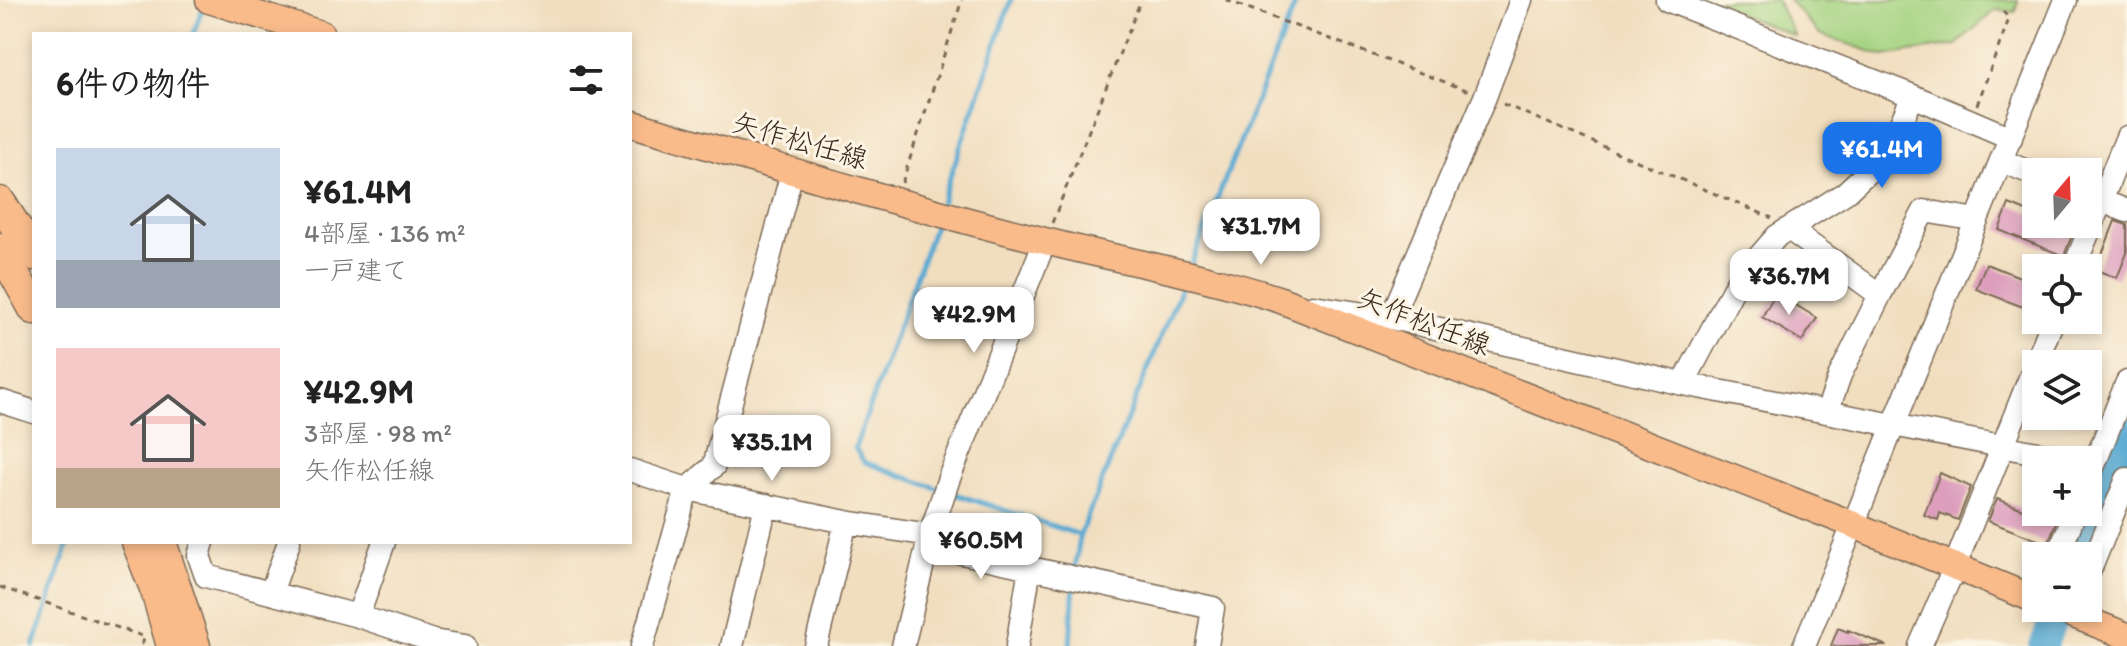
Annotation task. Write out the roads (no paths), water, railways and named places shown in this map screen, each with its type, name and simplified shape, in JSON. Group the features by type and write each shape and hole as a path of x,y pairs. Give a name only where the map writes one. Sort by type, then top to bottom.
{"highway":[{"path":"0,202 32,252"},
{"path":"0,248 32,305"},
{"path":"138,544 172,646"},
{"path":"162,544 195,646"}],"main road":[{"path":"214,2 314,32"},
{"name":"矢作松任線","path":"632,124 896,201 1045,241 1230,284 1281,300 1854,525 2022,595"},
{"path":"2094,622 2127,636"}],"street":[{"path":"1391,318 1485,97 1521,0"},
{"path":"1667,0 1913,96 2011,138"},
{"path":"1804,646 2066,0"},
{"path":"1683,384 1737,282 1777,236 1845,193 1887,154 1913,96"},
{"path":"2102,183 2127,137"},
{"path":"2002,161 2022,169"},
{"path":"642,646 687,489 714,466 792,172"},
{"path":"2102,201 2127,211"},
{"path":"1827,412 1840,375 1924,211 1977,220"},
{"path":"1789,229 1880,295"},
{"path":"903,646 932,527 1045,241"},
{"path":"1281,300 1391,318 1683,384 2103,469"},
{"path":"1920,646 2047,334"},
{"path":"2093,542 2103,469 2127,382"},
{"path":"0,401 32,411"},
{"path":"632,471 687,489 846,522 932,527"},
{"path":"732,646 766,505"},
{"path":"816,646 846,522"},
{"path":"932,527 939,548 1213,608 1207,646"},
{"path":"202,544 199,556 206,576 358,616 433,641 465,646"},
{"path":"271,593 288,544"},
{"path":"358,616 383,544"},
{"path":"1017,646 1030,567"}],"waterway":[{"path":"941,203 1011,0"},
{"path":"1192,262 1297,0"},
{"path":"194,32 204,5"},
{"path":"935,224 855,448 864,462 939,489"},
{"path":"1075,570 1080,535 1183,283"},
{"path":"2083,542 2127,431"},
{"path":"952,493 1080,535"},
{"path":"34,646 68,544"},
{"path":"1070,646 1074,584"},
{"path":"2043,646 2052,622"}]}
